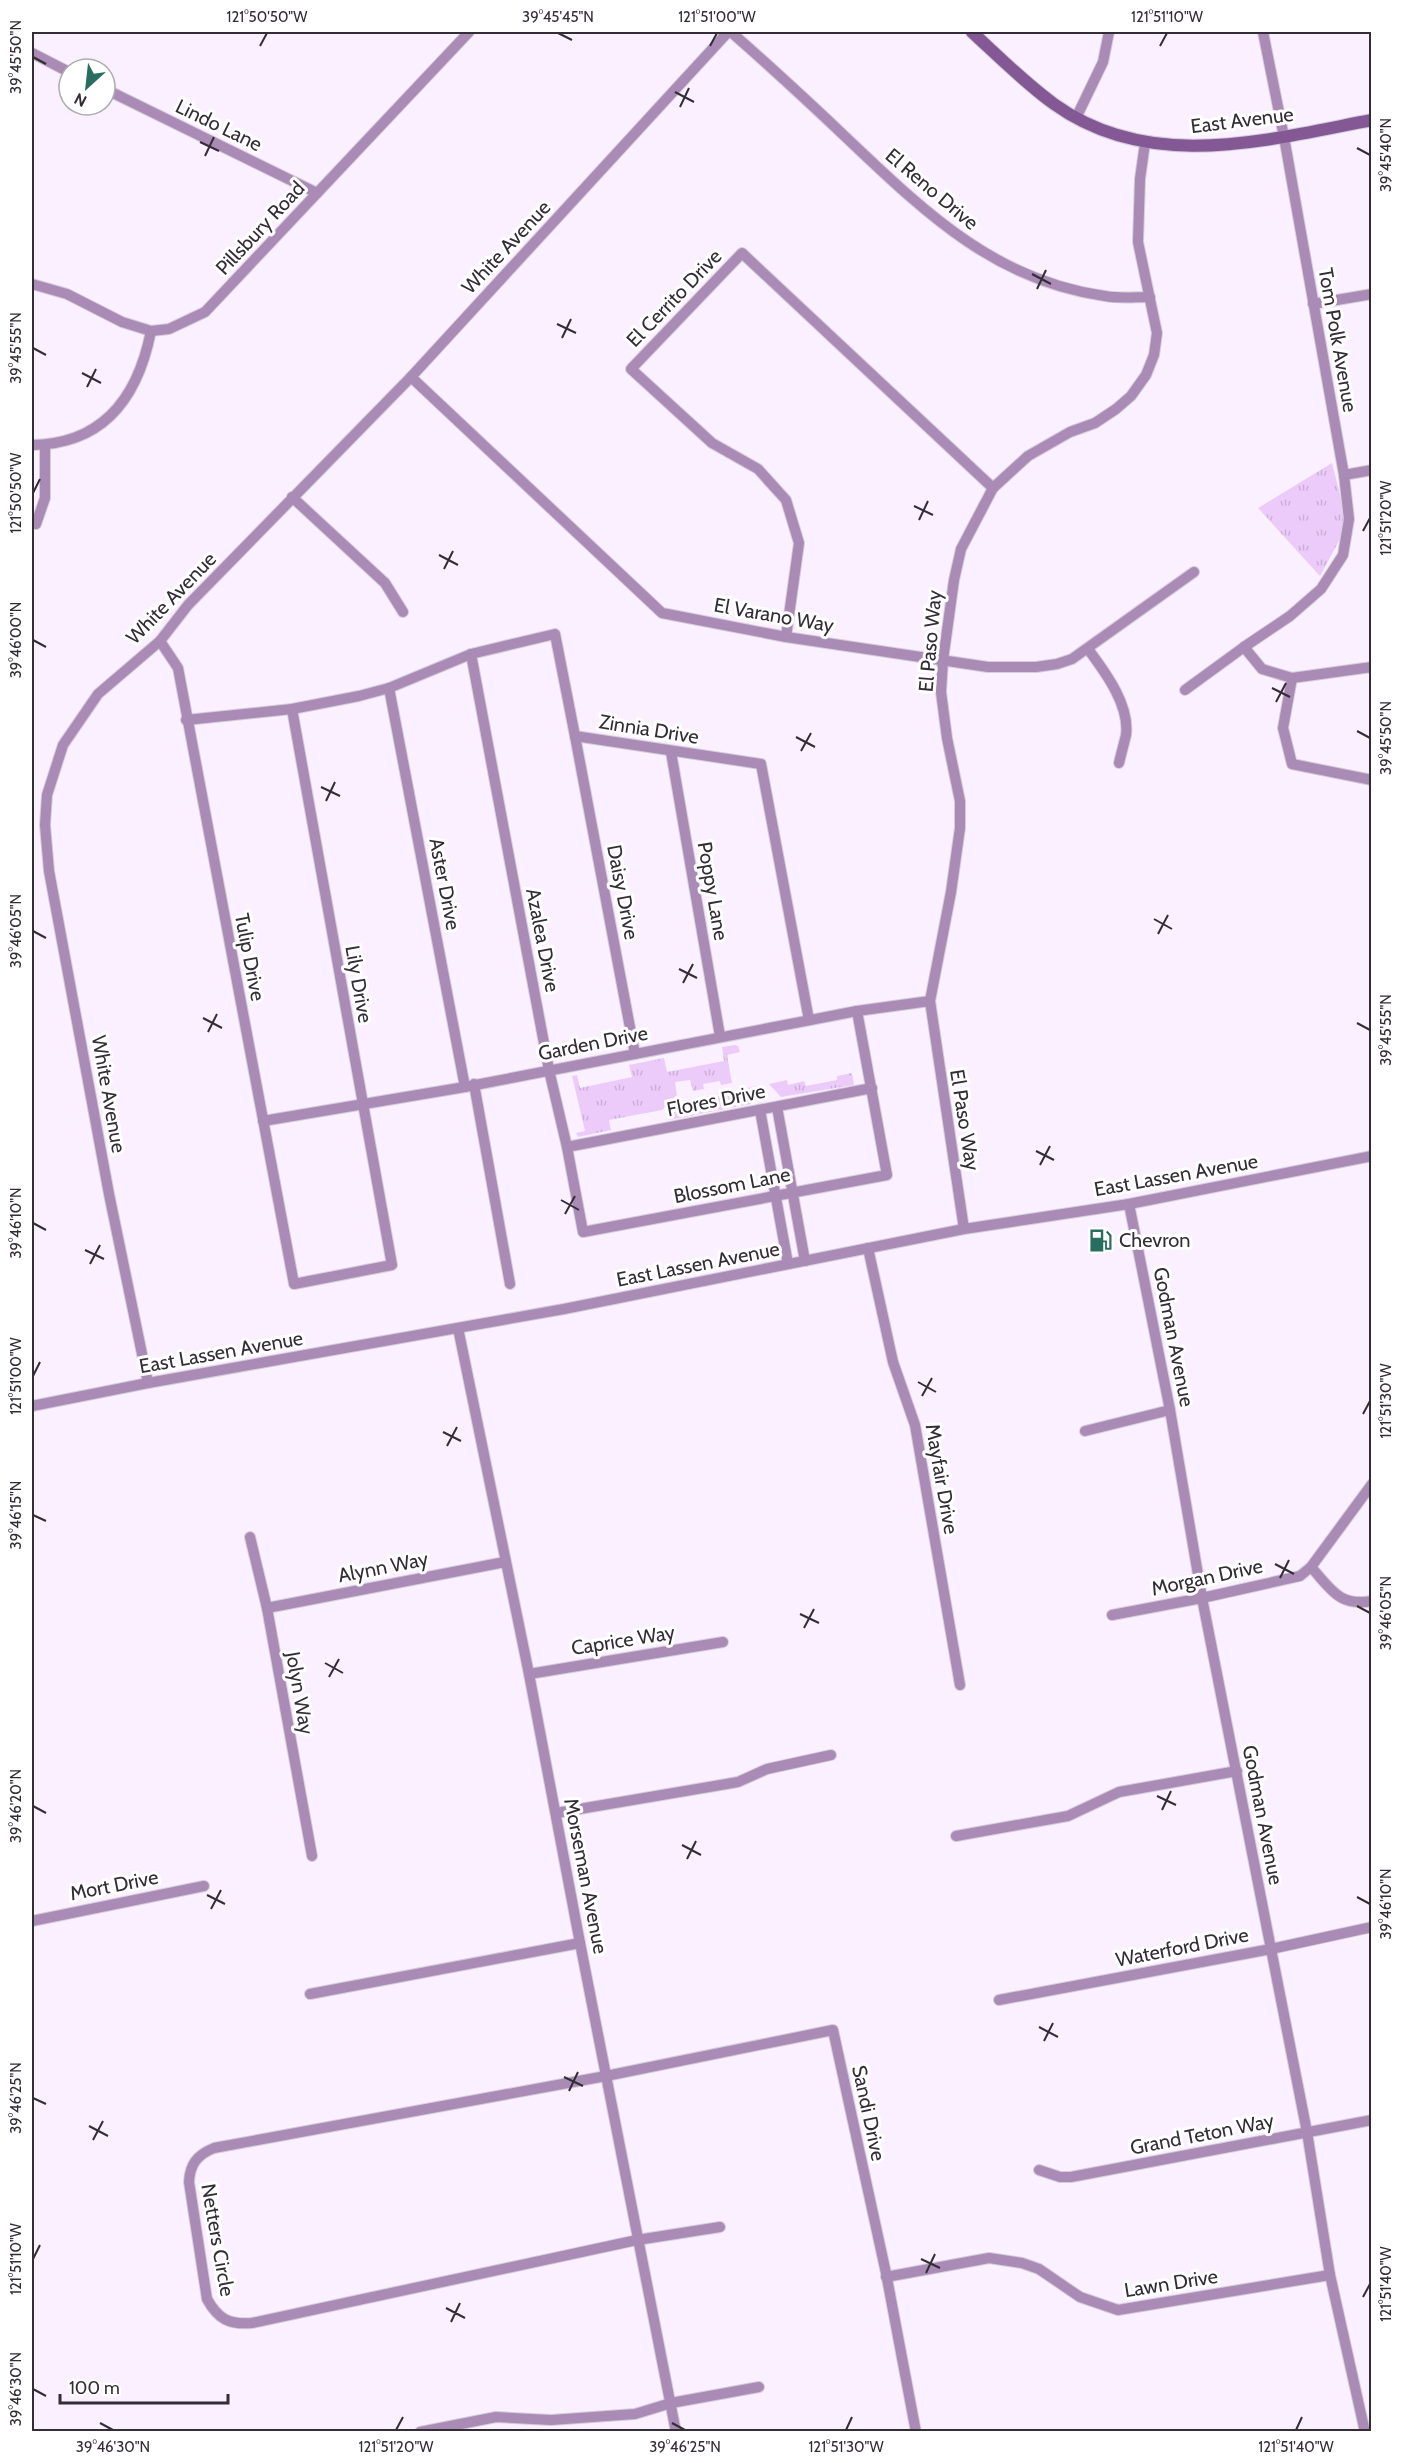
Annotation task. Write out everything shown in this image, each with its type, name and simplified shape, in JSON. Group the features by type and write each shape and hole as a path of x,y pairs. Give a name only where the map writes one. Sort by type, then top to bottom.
{"main road":[{"name":"East Avenue","path":"972,32 1020,76 1054,104 1076,118 1100,129 1145,142 1201,147 1231,145 1371,120"}],"street":[{"name":"Pillsbury Road","path":"151,331 187,322 205,312 469,32"},
{"name":"El Reno Drive","path":"730,32 904,193 943,226 969,243 1004,264 1052,285 1108,297 1150,297"},
{"name":"White Avenue","path":"148,1383 109,1194 49,870 45,825 47,795 63,745 98,694 160,641 188,605 411,377 730,32"},
{"path":"1076,118 1103,62 1109,32"},
{"name":"Tom Polk Avenue","path":"1185,690 1290,616 1321,589 1343,555 1349,519 1344,475 1284,136 1263,32"},
{"path":"32,53 57,66"},
{"name":"Lindo Lane","path":"117,95 317,193"},
{"name":"El Paso Way","path":"964,1229 930,1001 951,892 960,828 960,801 947,738 941,692 954,580 961,549 993,488 1028,456 1070,432 1095,423 1131,396 1146,375 1154,355 1157,333 1138,242 1140,179 1145,142"},
{"name":"El Cerrito Drive","path":"786,637 799,543 786,500 758,469 712,443 631,369 742,253 993,488"},
{"path":"32,284 67,294 122,322 151,331 140,373 131,391 103,423 84,434 65,441 32,445"},
{"path":"1313,304 1371,294"},
{"name":"El Varano Way","path":"411,377 662,613 786,637 943,660 988,666 1035,667 1072,659 1194,572"},
{"path":"36,524 45,498 45,445"},
{"path":"1344,475 1371,470"},
{"path":"292,497 385,583 403,612"},
{"name":"Zinnia Drive","path":"186,720 292,708 389,688 471,654 555,634 575,736 761,764 809,1020"},
{"name":"Tulip Drive","path":"160,641 178,668 294,1284"},
{"path":"1244,647 1262,669 1292,678 1371,667"},
{"path":"1088,649 1105,673 1124,715 1126,734 1119,763"},
{"name":"Azalea Drive","path":"471,654 549,1070 567,1147 583,1232"},
{"path":"1292,678 1283,728 1292,764 1371,780"},
{"name":"Aster Drive","path":"389,688 510,1284"},
{"name":"Lily Drive","path":"292,708 392,1265 294,1284"},
{"name":"Daisy Drive","path":"575,736 635,1054"},
{"name":"Poppy Lane","path":"671,752 720,1036"},
{"name":"Garden Drive","path":"263,1120 470,1086 857,1011 930,1001"},
{"path":"857,1011 872,1089"},
{"name":"Flores Drive","path":"567,1147 872,1089"},
{"name":"Blossom Lane","path":"583,1232 887,1175 872,1089"},
{"path":"777,1107 805,1261"},
{"path":"760,1110 788,1264"},
{"name":"East Lassen Avenue","path":"32,1406 458,1328 964,1229 1130,1204 1371,1156"},
{"name":"Godman Avenue","path":"1130,1204 1170,1410 1202,1598 1307,2132 1330,2275 1365,2432"},
{"name":"Mayfair Drive","path":"868,1248 893,1362 915,1425 960,1685"},
{"name":"Morseman Avenue","path":"458,1328 529,1674 579,1943 676,2432"},
{"path":"1085,1431 1170,1410"},
{"name":"Morgan Drive","path":"1112,1615 1300,1576 1311,1567 1371,1484"},
{"name":"Jolyn Way","path":"250,1537 267,1608 312,1856"},
{"name":"Alynn Way","path":"267,1608 506,1562"},
{"path":"1311,1567 1337,1596 1350,1603 1371,1601"},
{"name":"Caprice Way","path":"529,1674 723,1642"},
{"path":"556,1813 738,1782 768,1769 831,1755"},
{"path":"956,1836 1068,1816 1119,1792 1237,1771"},
{"name":"Mort Drive","path":"32,1921 204,1886"},
{"name":"Waterford Drive","path":"999,2000 1271,1949 1371,1927"},
{"path":"310,1994 579,1943"},
{"name":"Sandi Drive","path":"606,2076 833,2030 886,2277 916,2432"},
{"name":"Netters Circle","path":"606,2076 206,2151 192,2163 189,2182 207,2299 213,2310 223,2320 237,2324 252,2323 637,2240 720,2227"},
{"name":"Grand Teton Way","path":"1039,2170 1060,2177 1071,2177 1371,2120"},
{"name":"Lawn Drive","path":"886,2277 989,2258 1005,2260 1039,2270 1080,2297 1097,2305 1118,2310 1330,2275"},
{"path":"420,2432 496,2417 551,2426 635,2414 670,2403 759,2387"}],"green space":[{"path":"1332,463 1345,514 1340,539 1320,576 1258,508"},
{"path":"738,1046 740,1052 727,1055 732,1083 721,1085 720,1081 703,1084 704,1089 693,1091 690,1080 675,1082 677,1095 662,1110 609,1120 611,1130 578,1137 576,1133 585,1131 572,1076 577,1075 580,1088 632,1077 629,1065 664,1058 667,1072 724,1061 722,1047"},
{"path":"852,1073 854,1085 781,1097 769,1084 787,1080 788,1085 804,1081 806,1086 837,1080 837,1076"},
{"path":"757,1086 750,1104 669,1120 668,1111 676,1102 709,1096 710,1098"}],"place":[{"name":"Chevron","path":"1101,1240"}]}
